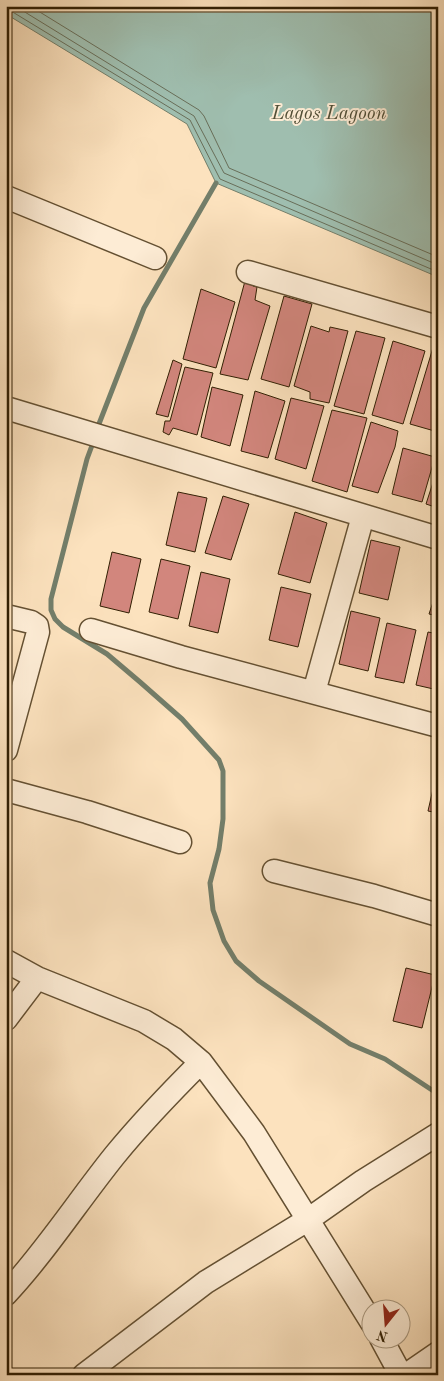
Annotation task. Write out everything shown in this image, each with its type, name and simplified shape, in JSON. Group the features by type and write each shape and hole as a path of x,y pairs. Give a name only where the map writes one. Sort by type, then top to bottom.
{"street":[{"path":"6,196 154,258"},
{"path":"248,272 438,327"},
{"path":"6,408 81,429 438,538"},
{"path":"314,692 363,516"},
{"path":"6,616 32,622 37,626 38,632 6,750"},
{"path":"91,630 181,657 438,726"},
{"path":"6,790 87,812 180,842"},
{"path":"274,870 438,915"},
{"path":"6,961 37,978 144,1021 174,1039 201,1062 254,1133 362,1306"},
{"path":"6,1020 37,978"},
{"path":"6,1294 24,1275 115,1155 158,1105 201,1062"},
{"path":"84,1375 206,1282 308,1219 363,1181 438,1134"},
{"path":"386,1348 401,1375"},
{"path":"406,1375 438,1353"}],"water":[{"name":"Lagos Lagoon","path":"6,6 438,6 438,277 216,183 187,124 6,14"}],"building":[{"path":"245,281 253,282 253,286 257,287 255,300 270,306 248,380 220,374"},
{"path":"201,289 235,302 216,368 183,359"},
{"path":"284,296 312,304 289,387 261,379"},
{"path":"311,326 329,332 330,327 348,331 329,403 310,399 310,392 294,386"},
{"path":"356,331 385,338 364,414 334,406"},
{"path":"393,341 425,351 403,424 372,415"},
{"path":"435,341 438,342 438,432 410,424"},
{"path":"173,360 182,364 168,417 156,414"},
{"path":"185,367 213,373 197,435 173,428 169,435 163,432 165,421 170,421"},
{"path":"212,387 243,395 230,446 201,437"},
{"path":"255,391 285,401 268,458 241,451"},
{"path":"291,398 324,406 306,469 275,459"},
{"path":"332,410 367,418 347,492 312,481"},
{"path":"371,422 398,431 395,447 378,493 352,486"},
{"path":"403,448 435,457 422,502 392,494"},
{"path":"438,467 438,508 426,504"},
{"path":"178,492 207,498 195,552 166,545"},
{"path":"223,496 249,504 231,560 205,553"},
{"path":"295,512 327,523 310,583 278,574"},
{"path":"371,540 400,547 388,600 359,593"},
{"path":"112,552 141,559 129,613 100,606"},
{"path":"161,559 190,566 178,619 149,612"},
{"path":"201,572 230,579 218,633 189,626"},
{"path":"281,587 311,594 298,647 269,640"},
{"path":"438,587 438,616 429,614"},
{"path":"351,611 380,618 368,671 339,664"},
{"path":"387,623 416,630 404,683 375,677"},
{"path":"428,632 438,634 438,690 416,685"},
{"path":"438,767 438,813 428,811"},
{"path":"406,968 435,975 422,1028 393,1021"}],"waterway":[{"path":"97,429 144,308 216,183"},
{"path":"94,440 87,459 51,599 51,610 55,619 63,627 107,654 182,719 219,760 223,771 223,819 219,849 210,883 213,910 224,941 236,961 259,981 350,1044 385,1059 438,1094"}]}
